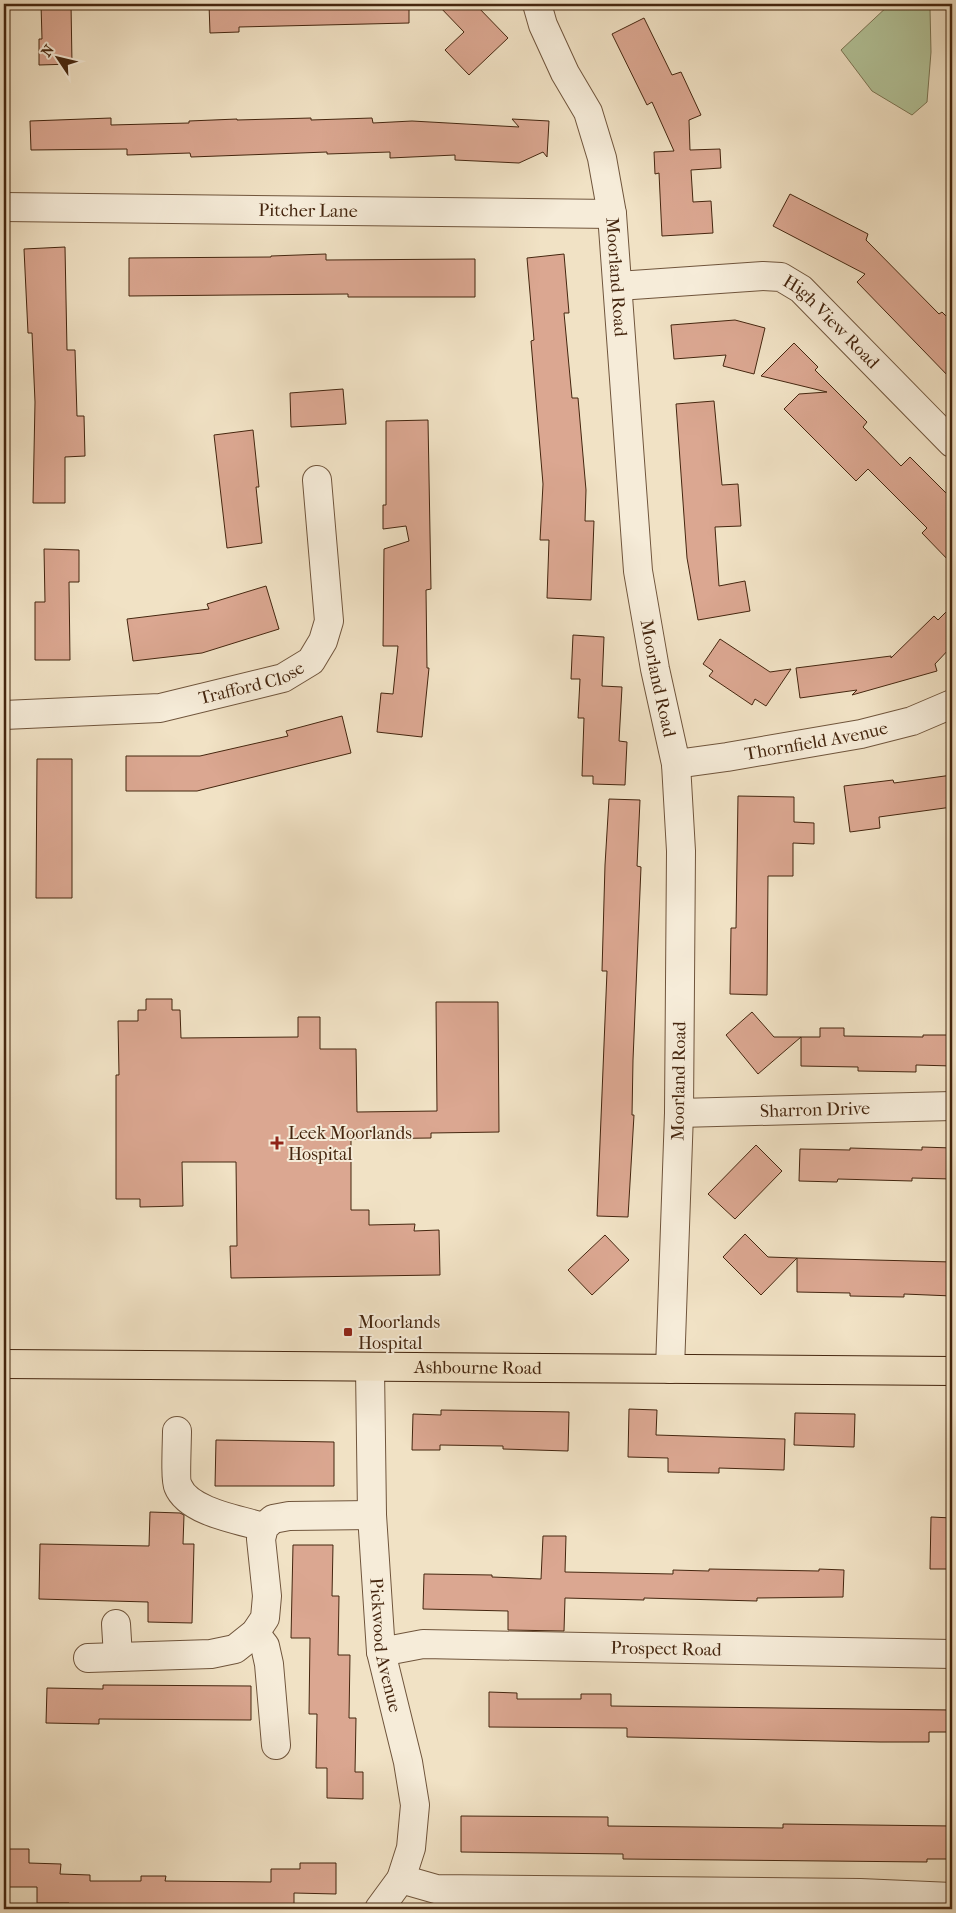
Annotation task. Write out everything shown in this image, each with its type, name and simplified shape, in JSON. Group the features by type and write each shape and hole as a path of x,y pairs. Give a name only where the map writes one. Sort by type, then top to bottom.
{"highway":[{"name":"Ashbourne Road","path":"4,1364 952,1371"}],"street":[{"name":"Moorland Road","path":"536,4 543,26 565,73 588,112 602,158 612,214 638,571 654,669 676,764 681,851 679,1113 670,1369"},
{"name":"Pitcher Lane","path":"4,206 612,214"},
{"name":"High View Road","path":"618,286 763,276 780,277 801,289 952,443"},
{"name":"Trafford Close","path":"4,715 160,708 283,678 311,661 323,642 329,621 317,480"},
{"name":"Thornfield Avenue","path":"676,764 861,734 912,721 952,704"},
{"name":"Sharron Drive","path":"679,1113 952,1106"},
{"name":"Pickwood Avenue","path":"370,1368 372,1515 381,1652 408,1762 415,1805 411,1848 401,1879 379,1909"},
{"path":"177,1431 177,1486 190,1502 209,1511 264,1527"},
{"path":"88,1658 212,1654 235,1649 256,1633 265,1618 267,1596 261,1539 264,1527 273,1519 290,1516 372,1515"},
{"path":"116,1624 118,1657"},
{"path":"256,1633 265,1646 269,1664 276,1745"},
{"name":"Prospect Road","path":"381,1652 423,1644 952,1654"},
{"path":"401,1879 436,1889 860,1894 952,1897"}],"green space":[{"path":"890,4 915,4 930,9 931,52 927,102 912,115 872,91 841,50"}],"building":[{"path":"41,4 71,4 72,64 39,65 39,39 42,39"},
{"path":"209,4 409,4 409,23 239,27 239,32 210,33"},
{"path":"437,4 475,4 508,38 469,75 445,50 464,32"},
{"path":"644,18 672,75 681,72 701,115 689,120 690,150 720,149 721,168 691,170 693,202 711,201 713,233 662,236 659,173 655,174 654,152 674,151 652,102 647,105 612,34"},
{"path":"111,118 111,125 189,123 189,121 237,119 311,118 311,120 372,118 373,123 412,121 519,127 512,119 549,121 547,157 543,152 519,163 455,160 455,155 390,158 390,152 327,154 327,152 191,157 190,153 127,155 127,149 31,150 30,121"},
{"path":"790,194 868,234 866,240 939,314 942,312 952,322 952,380 857,282 865,274 773,226"},
{"path":"65,247 67,350 75,350 77,416 84,416 85,456 65,457 65,503 33,503 35,402 32,333 28,333 24,249"},
{"path":"326,254 326,260 475,259 475,297 348,297 348,294 129,296 129,258 271,257"},
{"path":"564,254 569,313 564,313 572,398 578,398 586,490 585,521 594,521 591,600 547,598 549,540 540,540 543,484 531,341 534,340 527,258"},
{"path":"735,320 765,328 754,374 723,366 726,355 674,359 671,325"},
{"path":"794,343 818,367 815,370 867,422 863,427 901,466 910,457 952,499 952,564 922,533 927,528 868,469 856,481 784,409 799,394 827,392 761,376"},
{"path":"343,389 346,424 291,427 290,393"},
{"path":"714,401 722,485 738,484 741,526 715,527 719,586 745,581 750,611 698,620 687,558 676,404"},
{"path":"428,420 431,589 426,590 427,668 429,668 422,737 377,732 381,693 393,694 398,646 383,646 384,549 409,541 406,526 383,529 383,505 386,505 386,421"},
{"path":"253,430 259,487 256,487 262,543 227,548 214,435"},
{"path":"44,549 79,550 79,582 69,582 70,660 35,660 35,602 45,602"},
{"path":"266,586 279,629 202,653 133,661 127,619 209,609 207,604"},
{"path":"952,606 952,646 935,664 937,671 852,695 857,690 800,698 796,668 891,656 891,658 934,616 938,620"},
{"path":"573,635 604,637 602,686 622,687 619,741 627,742 625,785 593,784 593,776 582,776 584,718 578,718 580,679 571,679"},
{"path":"720,639 770,672 791,669 766,706 755,699 752,705 709,676 713,671 703,664"},
{"path":"342,716 351,753 197,791 126,791 126,756 200,756 288,736 286,731"},
{"path":"37,759 72,759 72,898 36,898"},
{"path":"952,775 952,807 879,817 880,828 850,832 844,786 893,780 894,783"},
{"path":"738,796 794,797 794,822 814,823 814,844 793,843 793,876 768,876 767,995 730,994 731,928 736,928"},
{"path":"609,799 640,800 637,866 641,867 633,1060 632,1115 634,1115 628,1217 597,1216 607,971 602,971"},
{"path":"146,999 172,999 172,1010 180,1010 181,1038 298,1037 298,1017 320,1017 320,1049 356,1049 357,1112 437,1111 436,1002 498,1002 499,1132 431,1133 431,1138 351,1139 351,1210 369,1210 369,1225 415,1224 414,1231 439,1230 440,1275 231,1278 230,1246 237,1246 236,1162 182,1162 183,1206 140,1207 140,1199 116,1199 116,1075 119,1075 118,1021 138,1021 138,1010 146,1010"},
{"path":"752,1012 774,1037 801,1037 758,1074 726,1035"},
{"path":"820,1028 844,1028 844,1036 923,1037 923,1035 952,1035 952,1066 916,1065 916,1072 858,1071 858,1067 801,1066 801,1037 820,1037"},
{"path":"756,1145 782,1171 735,1219 708,1194"},
{"path":"922,1147 952,1148 952,1179 912,1178 912,1181 838,1179 837,1182 799,1181 800,1149 922,1150"},
{"path":"745,1234 768,1257 797,1258 761,1295 723,1257"},
{"path":"605,1235 629,1260 592,1295 568,1270"},
{"path":"797,1258 952,1262 952,1296 904,1294 904,1297 850,1296 850,1293 797,1292"},
{"path":"629,1409 657,1410 656,1435 785,1439 784,1470 719,1468 719,1473 668,1472 668,1458 628,1457"},
{"path":"441,1410 569,1412 568,1451 503,1449 503,1446 440,1445 440,1450 412,1450 413,1414 441,1415"},
{"path":"795,1413 855,1414 854,1447 794,1445"},
{"path":"216,1440 334,1442 334,1486 215,1486"},
{"path":"150,1512 180,1513 184,1515 183,1544 194,1544 192,1623 148,1622 148,1602 39,1599 40,1544 149,1546"},
{"path":"931,1517 952,1518 952,1569 930,1569"},
{"path":"543,1536 566,1536 565,1572 673,1574 673,1570 709,1571 709,1569 844,1570 843,1597 757,1598 757,1601 565,1598 564,1631 508,1630 508,1611 423,1609 424,1574 492,1575 492,1577 541,1579"},
{"path":"293,1545 333,1545 332,1596 339,1596 338,1655 350,1655 349,1718 356,1718 355,1772 363,1772 363,1799 327,1798 327,1768 316,1768 317,1714 309,1714 310,1638 291,1638"},
{"path":"103,1685 251,1686 251,1720 99,1719 99,1724 46,1723 47,1688 103,1689"},
{"path":"489,1692 517,1693 517,1699 581,1699 581,1694 611,1694 611,1706 952,1710 952,1732 929,1732 929,1742 880,1742 627,1737 627,1728 489,1727"},
{"path":"461,1816 608,1817 608,1826 783,1828 783,1824 952,1826 952,1859 927,1859 927,1862 623,1859 623,1854 461,1852"},
{"path":"6,1849 29,1849 29,1863 61,1864 60,1874 90,1875 90,1881 141,1881 141,1876 166,1876 165,1881 271,1882 271,1869 300,1869 300,1863 336,1863 336,1894 294,1893 294,1909 69,1909 69,1903 37,1903 37,1887 6,1887"}],"place":[{"name":"Leek Moorlands Hospital","path":"277,1143"},
{"name":"Moorlands Hospital","path":"348,1332"}]}
